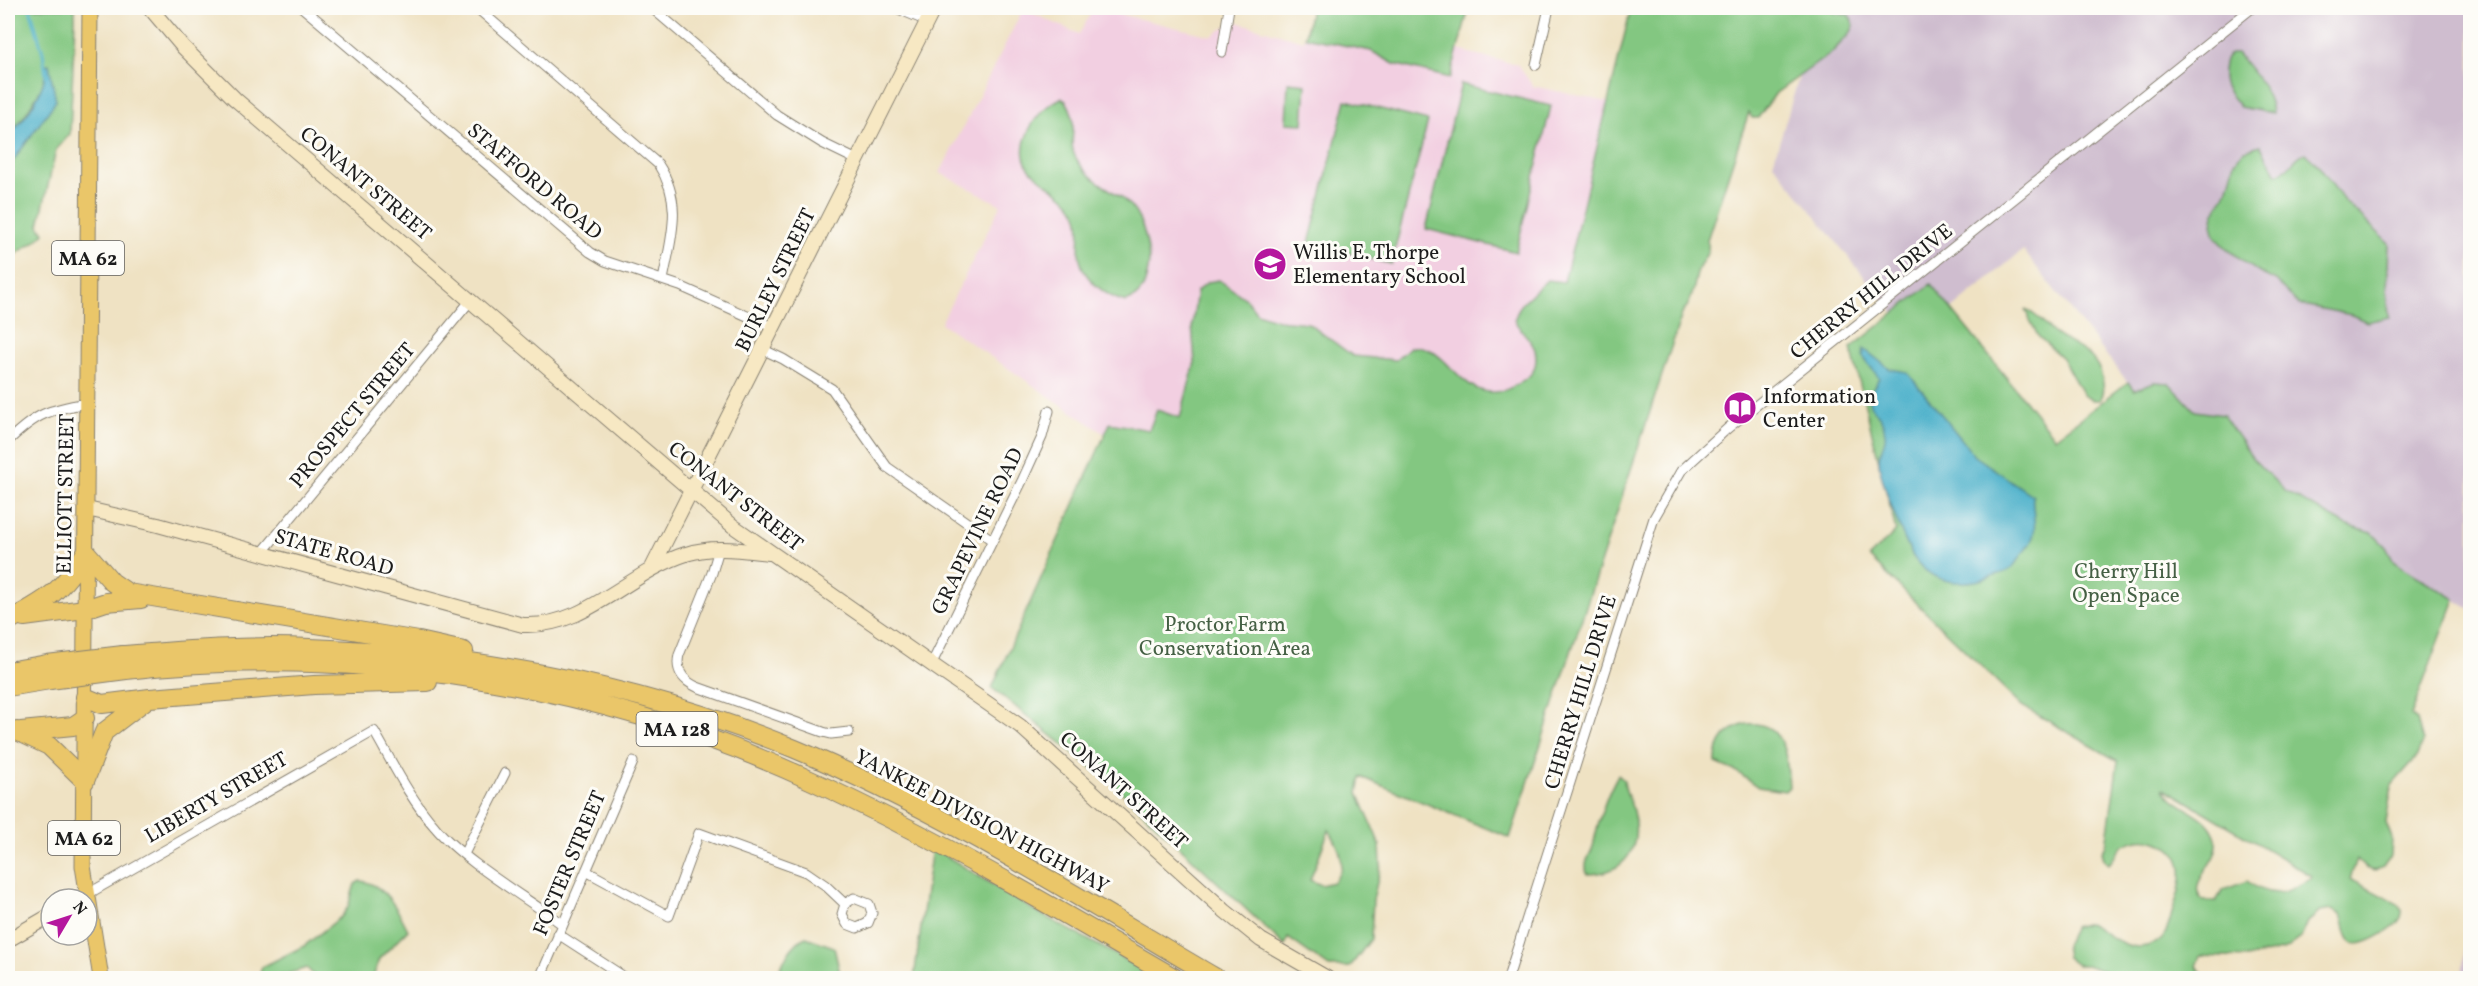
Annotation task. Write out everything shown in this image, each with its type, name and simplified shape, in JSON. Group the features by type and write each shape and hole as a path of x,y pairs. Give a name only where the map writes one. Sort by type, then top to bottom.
{"highway":[{"path":"8,621 56,594 70,578 86,552 115,585 128,593 419,641 539,667 584,683"},
{"path":"8,621 85,609 106,602 149,598"},
{"name":"YANKEE DIVISION HIGHWAY","path":"8,671 48,672 241,647 372,651 492,666 584,683 655,700 727,723 798,750 855,777 988,845 1216,978"},
{"name":"YANKEE DIVISION HIGHWAY","path":"125,662 346,664 481,679 599,705 709,740 809,779 971,860 1174,978"},
{"name":"YANKEE DIVISION HIGHWAY","path":"8,687 48,672"},
{"path":"85,697 102,704 314,685 433,682 526,692 599,705"},
{"path":"12,732 49,746 85,781 104,732 150,698"},
{"path":"12,732 73,726 86,718"}],"main road":[{"name":"ELLIOTT STREET","path":"83,887 90,8"},
{"name":"CONANT STREET","path":"150,8 183,47 235,99 692,491 771,553 1028,732 1261,940 1327,978"},
{"name":"BURLEY STREET","path":"651,570 764,350 934,8"},
{"name":"STATE ROAD","path":"87,509 125,516 511,624 547,625 571,617 651,570"},
{"path":"651,570 686,554 719,549 771,553"},
{"path":"8,940 39,922"},
{"name":"ELLIOTT STREET","path":"94,947 101,978"}],"street":[{"name":"STAFFORD ROAD","path":"303,8 590,252 605,261 663,280 774,327"},
{"path":"477,8 658,164 672,190 675,214 663,280"},
{"path":"652,8 777,115 822,143 857,160"},
{"path":"896,8 927,21"},
{"path":"1222,52 1229,8"},
{"path":"1536,65 1549,8"},
{"name":"CHERRY HILL DRIVE","path":"1508,978 1654,518 1681,471 1728,428 2252,8"},
{"name":"PROSPECT STREET","path":"261,554 471,300"},
{"path":"764,350 783,358 832,389 887,467 992,540"},
{"path":"8,441 28,421 46,411 87,403"},
{"name":"GRAPEVINE ROAD","path":"932,663 1042,437 1049,411"},
{"name":"YANKEE DIVISION HIGHWAY","path":"719,549 712,573 677,662 683,678 697,687 823,732 831,734 849,732"},
{"name":"LIBERTY STREET","path":"99,888 374,731 423,813 448,841 464,854"},
{"name":"FOSTER STREET","path":"540,978 633,762"},
{"path":"505,773 464,854 562,924"},
{"path":"586,871 669,916 699,833 806,872 825,885 845,904"},
{"path":"558,934 626,978"}],"shaded area":[{"name":"Willis E. Thorpe Elementary School","path":"1094,8 1212,36 1234,21 1303,41 1305,37 1375,52 1451,78 1458,50 1518,65 1533,86 1608,102 1541,378 1448,428 1275,458 1158,410 1149,430 1110,423 1105,434 941,323 1001,205 940,173 1023,9 1079,34"},
{"path":"1820,8 2470,8 2470,609 2175,429 2134,390 2023,250 1915,340 1773,163"},
{"path":"2470,889 2470,978 2462,978"}],"green space":[{"path":"8,8 75,8 75,20 70,134 56,150 39,225 44,233 8,261 8,168 56,100 46,68 45,83 25,115 8,135"},
{"path":"1311,8 1469,8 1450,78 1394,64 1371,51 1305,37"},
{"name":"Proctor Farm Conservation Area","path":"1631,8 1824,8 1838,14 1849,15 1854,25 1853,29 1835,50 1776,93 1758,118 1752,118 1749,112 1707,240 1708,249 1698,270 1691,298 1682,314 1510,838 1361,777 1358,793 1380,845 1381,865 1373,900 1371,939 1350,967 1329,967 1288,938 1285,946 1117,788 992,688 1110,423 1149,430 1157,410 1180,418 1195,362 1192,326 1197,291 1208,282 1219,280 1246,299 1257,313 1278,320 1308,323 1353,356 1396,360 1409,348 1424,348 1437,354 1474,387 1489,392 1508,389 1532,373 1536,364 1535,350 1514,320 1521,304 1547,280 1564,282","holes":["1329,830 1341,856 1341,869 1333,882 1321,885 1310,880"]},
{"path":"2231,53 2237,53 2259,81 2268,96 2272,113 2240,107 2228,92 2223,72 2225,59"},
{"path":"1288,82 1306,84 1303,124 1286,123"},
{"path":"1461,84 1551,106 1516,252 1426,229"},
{"path":"1061,98 1066,101 1072,117 1072,146 1076,158 1095,179 1133,209 1146,239 1149,263 1146,281 1142,290 1126,302 1104,292 1091,281 1080,260 1080,225 1077,214 1070,203 1040,179 1025,161 1023,149 1030,129 1050,105"},
{"path":"1346,100 1428,121 1391,264 1309,243"},
{"path":"2260,145 2277,174 2305,153 2318,165 2344,201 2389,243 2387,290 2389,317 2367,322 2352,315 2298,304 2276,281 2258,272 2225,247 2215,236 2212,225 2214,214 2228,188 2235,162 2243,151"},
{"name":"Cherry Hill Open Space","path":"1931,284 2055,438 2128,382 2134,390 2154,382 2169,383 2195,411 2223,415 2253,459 2285,491 2346,525 2372,533 2386,547 2394,562 2455,599 2411,715 2417,720 2423,741 2416,758 2392,785 2386,823 2392,838 2391,856 2383,867 2375,871 2366,868 2357,859 2350,879 2398,904 2402,912 2397,923 2377,937 2356,944 2351,942 2347,936 2341,915 2332,910 2320,912 2308,922 2301,938 2286,949 2247,958 2200,956 2196,966 2206,978 2125,978 2086,965 2077,965 2067,957 2065,945 2074,927 2088,923 2134,947 2147,946 2160,940 2167,929 2179,892 2181,870 2179,861 2174,852 2166,846 2149,840 2141,840 2123,846 2109,864 2102,852 2106,846 2118,761 2022,706 1869,557 1896,531 1851,348","holes":["2163,787 2312,876 2288,891 2273,893 2247,881 2223,890 2216,901 2204,901 2197,888 2216,851 2217,843 2214,833 2202,818 2177,802"]},
{"path":"2025,310 2061,338 2089,355 2094,361 2103,384 2100,400 2092,400 2083,395 2062,358 2038,336"},
{"path":"1747,724 1760,725 1777,735 1782,744 1787,765 1789,787 1785,791 1758,787 1737,772 1716,763 1720,743 1728,733"},
{"path":"1618,775 1624,780 1633,811 1635,836 1633,847 1621,864 1601,873 1587,874 1587,861 1600,816 1609,791"},
{"path":"932,847 1035,911 1159,978 914,978"},
{"path":"360,881 376,887 390,899 408,930 379,959 373,978 316,978 307,968 273,978 260,973 262,967 304,946 342,916 348,907 355,884"},
{"path":"806,937 834,947 841,978 776,978 792,949"}],"water":[{"path":"49,64 56,101 8,168 8,135 34,103 43,83 45,65"},
{"path":"1864,349 1890,369 1907,372 1975,456 2033,496 2034,533 2029,545 2009,570 1971,582 1950,581 1930,574 1914,558 1898,524 1880,467 1879,459 1885,433 1883,424 1872,408 1869,398 1879,378 1863,357"}],"waterway":[{"path":"30,8 43,53 46,76"}],"place":[{"name":"Willis E. Thorpe Elementary School","path":"1270,264"},
{"name":"Information Center","path":"1740,408"}]}
